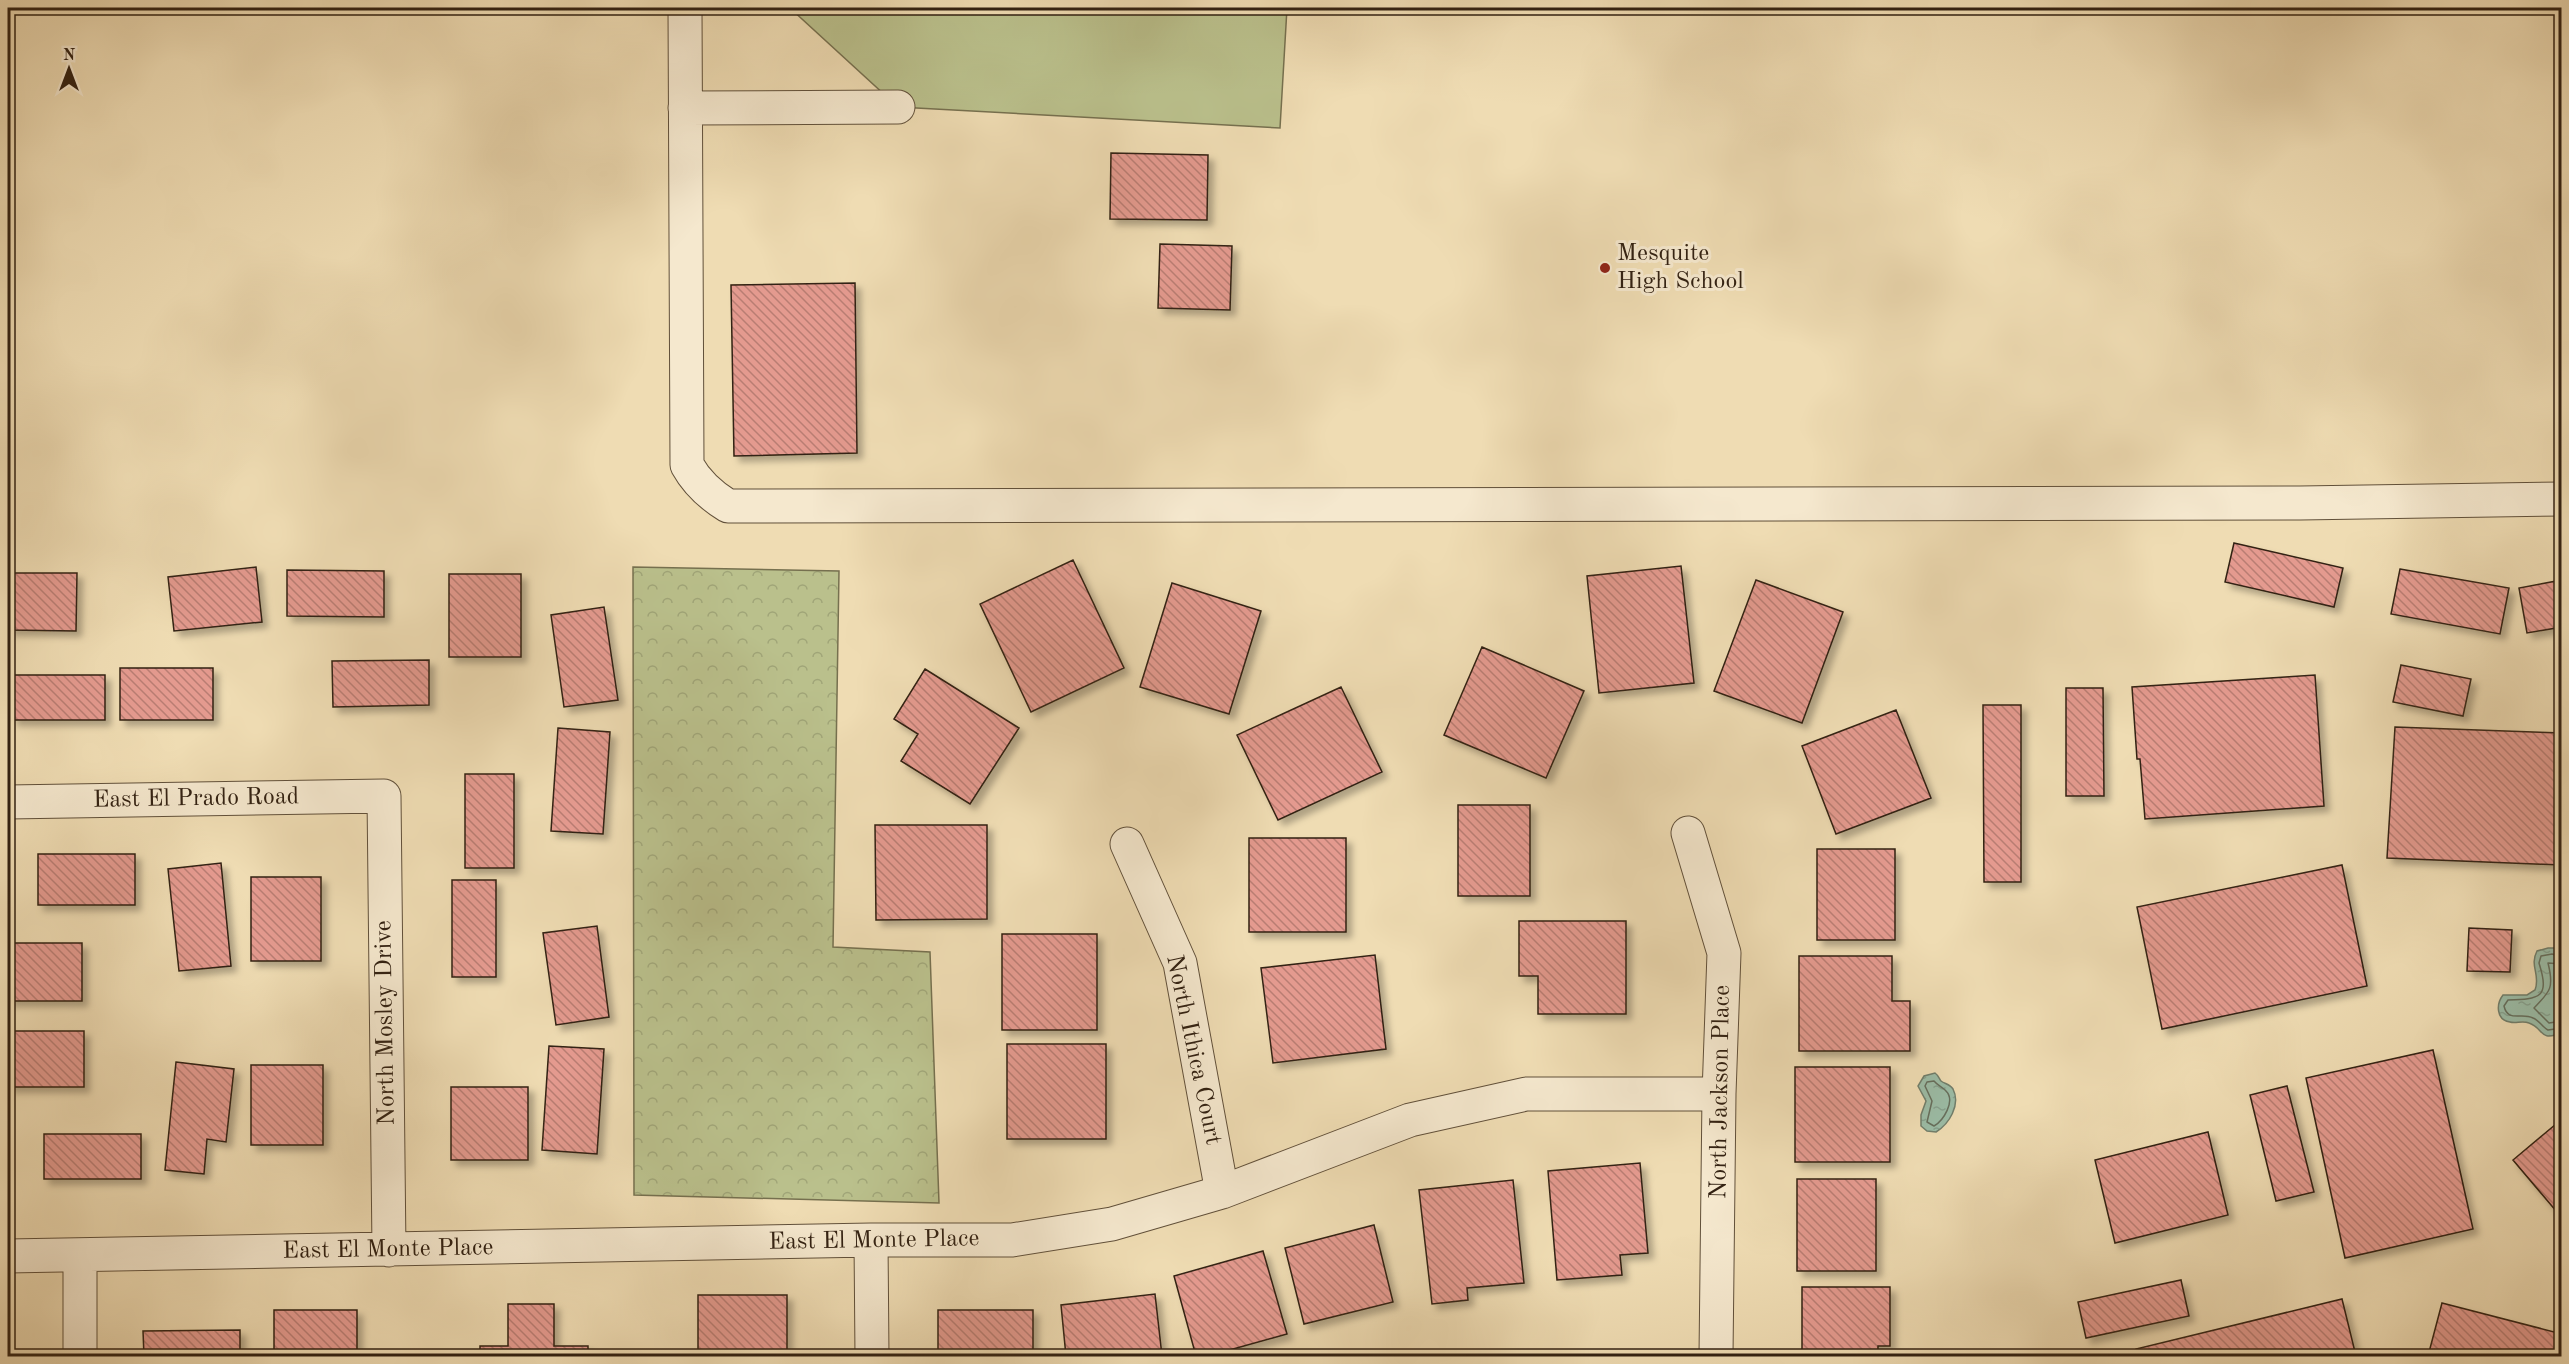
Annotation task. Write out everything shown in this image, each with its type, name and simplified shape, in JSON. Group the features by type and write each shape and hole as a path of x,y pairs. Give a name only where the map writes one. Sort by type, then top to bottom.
{"street":[{"path":"685,8 687,465 695,480 712,497 728,506 2300,503 2562,499"},
{"path":"685,108 898,107"},
{"name":"East El Prado Road","path":"8,802 384,796"},
{"name":"North Mosley Drive","path":"384,796 389,1250"},
{"name":"North Jackson Place","path":"1688,833 1724,953 1719,1094 1716,1356"},
{"name":"North Ithica Court","path":"1127,844 1180,963 1222,1192"},
{"name":"East El Monte Place","path":"8,1256 871,1240 1012,1240 1112,1224 1222,1192 1410,1120 1526,1094 1719,1094"},
{"path":"871,1240 872,1356"},
{"path":"80,1255 80,1356"}],"green space":[{"path":"790,8 1287,8 1280,128 898,107"},
{"path":"633,567 839,571 833,947 930,952 939,1203 634,1195"}],"water":[{"path":"2554,948 2562,954 2561,1033 2549,1036 2529,1023 2505,1021 2498,1007 2503,995 2527,995 2535,990 2537,980 2534,966 2535,956 2537,951"},
{"path":"1935,1073 1941,1081 1953,1089 1956,1101 1949,1119 1936,1132 1927,1131 1921,1126 1921,1115 1926,1101 1918,1086 1924,1076"}],"building":[{"path":"1111,153 1208,155 1207,220 1110,219"},
{"path":"1160,244 1232,246 1230,310 1158,308"},
{"path":"855,283 857,453 734,456 731,285"},
{"path":"2234,543 2343,568 2334,607 2225,582"},
{"path":"1073,560 1124,668 1031,712 980,604"},
{"path":"1681,566 1694,683 1599,693 1587,576"},
{"path":"256,567 262,622 174,631 168,577"},
{"path":"2400,569 2509,588 2500,634 2391,614"},
{"path":"287,570 384,571 384,617 287,616"},
{"path":"8,573 77,573 76,631 8,630"},
{"path":"449,574 521,574 521,657 449,657"},
{"path":"1756,580 1843,612 1802,723 1714,691"},
{"path":"2562,580 2562,627 2527,633 2519,588"},
{"path":"1172,583 1261,611 1229,714 1140,687"},
{"path":"604,607 618,700 564,707 551,615"},
{"path":"1482,647 1584,691 1546,778 1444,735"},
{"path":"429,660 429,705 333,707 332,661"},
{"path":"2401,665 2471,679 2463,716 2393,702"},
{"path":"120,668 213,668 213,720 120,720"},
{"path":"925,669 1019,728 970,804 901,761 918,734 894,719"},
{"path":"12,675 105,675 105,720 12,720"},
{"path":"2315,675 2324,806 2145,819 2140,759 2137,759 2132,687"},
{"path":"1341,687 1382,772 1278,820 1237,735"},
{"path":"2066,688 2103,688 2104,796 2066,796"},
{"path":"1983,705 2021,705 2021,882 1984,882"},
{"path":"1896,710 1931,798 1836,834 1802,746"},
{"path":"2395,727 2562,733 2562,865 2387,858"},
{"path":"558,728 610,732 603,834 551,831"},
{"path":"465,774 514,774 514,868 465,868"},
{"path":"1458,805 1530,805 1530,896 1458,896"},
{"path":"875,825 987,825 987,919 876,920"},
{"path":"1249,838 1346,838 1346,932 1249,932"},
{"path":"1817,849 1895,849 1895,940 1817,940"},
{"path":"38,854 135,854 135,905 38,905"},
{"path":"221,863 231,966 179,971 168,869"},
{"path":"2342,865 2367,986 2162,1029 2137,907"},
{"path":"251,877 321,877 321,961 251,961"},
{"path":"452,880 496,880 496,977 452,977"},
{"path":"1519,921 1626,921 1626,1014 1538,1014 1538,976 1519,976"},
{"path":"597,926 609,1017 556,1025 543,933"},
{"path":"2469,928 2512,930 2510,972 2467,971"},
{"path":"1002,934 1097,934 1097,1030 1002,1030"},
{"path":"8,943 82,943 82,1001 8,1001"},
{"path":"1375,955 1386,1049 1273,1063 1261,968"},
{"path":"1799,956 1892,956 1892,1001 1910,1001 1910,1051 1799,1051"},
{"path":"8,1031 84,1031 84,1087 8,1087"},
{"path":"1007,1044 1106,1044 1106,1139 1007,1139"},
{"path":"549,1046 604,1049 597,1154 542,1150"},
{"path":"2433,1050 2473,1229 2345,1258 2306,1078"},
{"path":"176,1062 234,1069 226,1142 207,1139 204,1174 165,1170"},
{"path":"251,1065 323,1065 323,1145 251,1145"},
{"path":"1795,1067 1890,1067 1890,1162 1795,1162"},
{"path":"2287,1086 2314,1192 2276,1201 2250,1095"},
{"path":"451,1087 528,1087 528,1160 451,1160"},
{"path":"2562,1119 2562,1218 2513,1160"},
{"path":"2208,1132 2228,1215 2115,1243 2095,1160"},
{"path":"44,1134 141,1134 141,1179 44,1179"},
{"path":"1640,1163 1648,1253 1620,1255 1622,1275 1557,1280 1548,1171"},
{"path":"1797,1179 1876,1179 1876,1271 1797,1271"},
{"path":"1513,1180 1524,1283 1467,1288 1468,1300 1432,1304 1419,1190"},
{"path":"1374,1225 1393,1302 1304,1324 1285,1248"},
{"path":"1263,1251 1287,1334 1208,1356 1196,1356 1174,1276"},
{"path":"2181,1280 2189,1316 2086,1338 2078,1302"},
{"path":"1802,1287 1890,1287 1890,1346 1878,1346 1878,1356 1802,1356"},
{"path":"1155,1294 1162,1356 1066,1356 1061,1305"},
{"path":"698,1295 787,1295 787,1356 698,1356"},
{"path":"2342,1299 2356,1356 2137,1356 2136,1349"},
{"path":"2442,1303 2562,1334 2562,1356 2428,1356"},
{"path":"508,1304 554,1304 554,1346 588,1346 588,1356 480,1356 480,1346 508,1346"},
{"path":"274,1310 357,1310 357,1356 274,1356"},
{"path":"938,1310 1033,1310 1033,1356 938,1356"},
{"path":"240,1330 240,1356 144,1356 143,1331"}],"place":[{"name":"Mesquite High School","path":"1605,268"}]}
